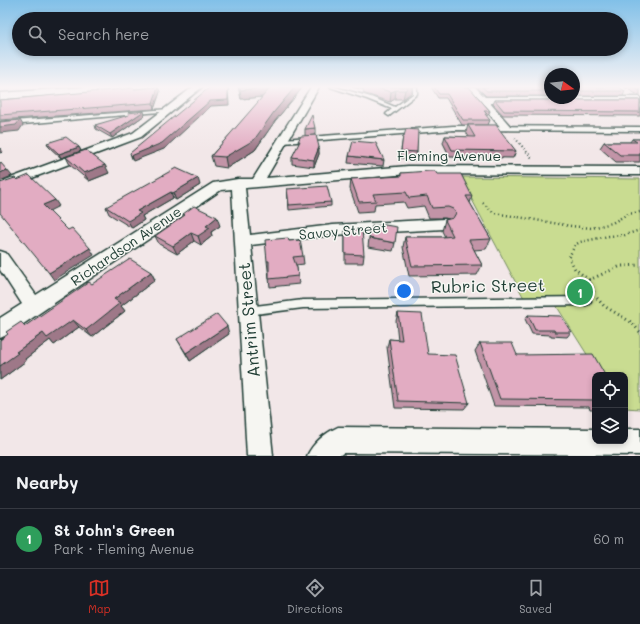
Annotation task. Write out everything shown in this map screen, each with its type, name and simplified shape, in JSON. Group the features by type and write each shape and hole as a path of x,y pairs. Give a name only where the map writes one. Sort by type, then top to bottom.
{"street":[{"path":"258,181 302,108"},
{"path":"489,108 506,128"},
{"path":"0,186 137,135 169,110"},
{"name":"Fleming Avenue","path":"258,181 408,170 640,171"},
{"name":"Richardson Avenue","path":"0,330 212,188 224,184 258,181"},
{"name":"Antrim Street","path":"238,183 260,456"},
{"name":"Savoy Street","path":"242,241 333,230 444,224"},
{"path":"0,257 34,307"},
{"path":"320,456 338,440 640,442"}],"lane":[{"path":"390,114 396,109"},
{"path":"0,124 169,110"},
{"path":"283,141 453,128 640,129"},
{"name":"Rubric Street","path":"248,311 303,304 586,301"}],"path":[{"path":"506,128 537,164"},
{"path":"483,203 494,213 571,226 592,228 612,223 628,214 640,212"},
{"path":"635,213 640,216"},
{"path":"640,230 625,235 608,236 580,242 575,245 569,258 575,269 589,280 597,299 604,306 631,322 640,332"},
{"path":"589,280 621,266 640,265"}],"green space":[{"path":"460,177 640,179 640,409 628,408 628,372 598,372 554,302 526,302"}],"building":[{"path":"0,108 86,108 0,115"},
{"path":"184,108 202,108 162,143 131,156 130,153"},
{"path":"252,108 277,108 254,140 225,157 211,156"},
{"path":"456,108 488,108 490,111 484,111 490,120 463,120"},
{"path":"502,108 640,108 640,112 504,111"},
{"path":"144,111 110,134 95,125 129,115 128,113"},
{"path":"312,115 315,128 305,129"},
{"path":"20,120 16,125 0,127 0,122"},
{"path":"468,125 496,125 516,151 452,150 445,136 475,137"},
{"path":"406,129 418,130 417,152 401,151 403,136"},
{"path":"316,135 319,147 314,160 292,157 301,136"},
{"path":"66,137 79,147 59,154 47,143"},
{"path":"632,139 640,139 640,155 620,155 604,142 637,142"},
{"path":"353,141 376,143 384,160 349,156"},
{"path":"86,150 105,165 84,173 66,157"},
{"path":"0,162 7,170 0,173"},
{"path":"176,168 198,178 173,193 171,192 137,211 141,213 128,221 106,207"},
{"path":"435,171 437,174 461,174 472,196 466,196 491,239 469,240 482,265 412,266 405,237 453,236 445,220 453,218 456,213 453,209 448,207 432,208 427,196 409,198 406,192 373,194 376,201 359,202 351,179 401,176 401,173"},
{"path":"29,175 55,200 43,205 68,230 72,228 90,248 49,273 0,213 0,183 15,178 17,180"},
{"path":"327,186 331,202 289,205 287,189"},
{"path":"194,206 217,217 206,226 210,228 198,236 191,233 173,246 155,236 185,215 183,214"},
{"path":"385,225 397,227 395,243 369,238 372,226"},
{"path":"345,229 362,230 364,255 345,254"},
{"path":"288,238 289,241 300,240 303,256 293,257 298,276 269,279 269,261 267,261 265,240"},
{"path":"130,259 151,272 114,299 120,303 86,330 73,320 47,338 43,333 16,352 18,353 0,366 0,340 8,334 6,332 21,322 25,326 89,282 92,284"},
{"path":"398,313 422,314 428,354 455,355 469,403 398,401 389,339 402,340"},
{"path":"217,314 227,326 186,353 177,339"},
{"path":"528,315 561,316 571,332 535,330"},
{"path":"480,343 512,343 517,355 593,354 603,372 592,372 592,400 500,399"}],"place":[{"name":"St John's Green","path":"580,292"}]}
